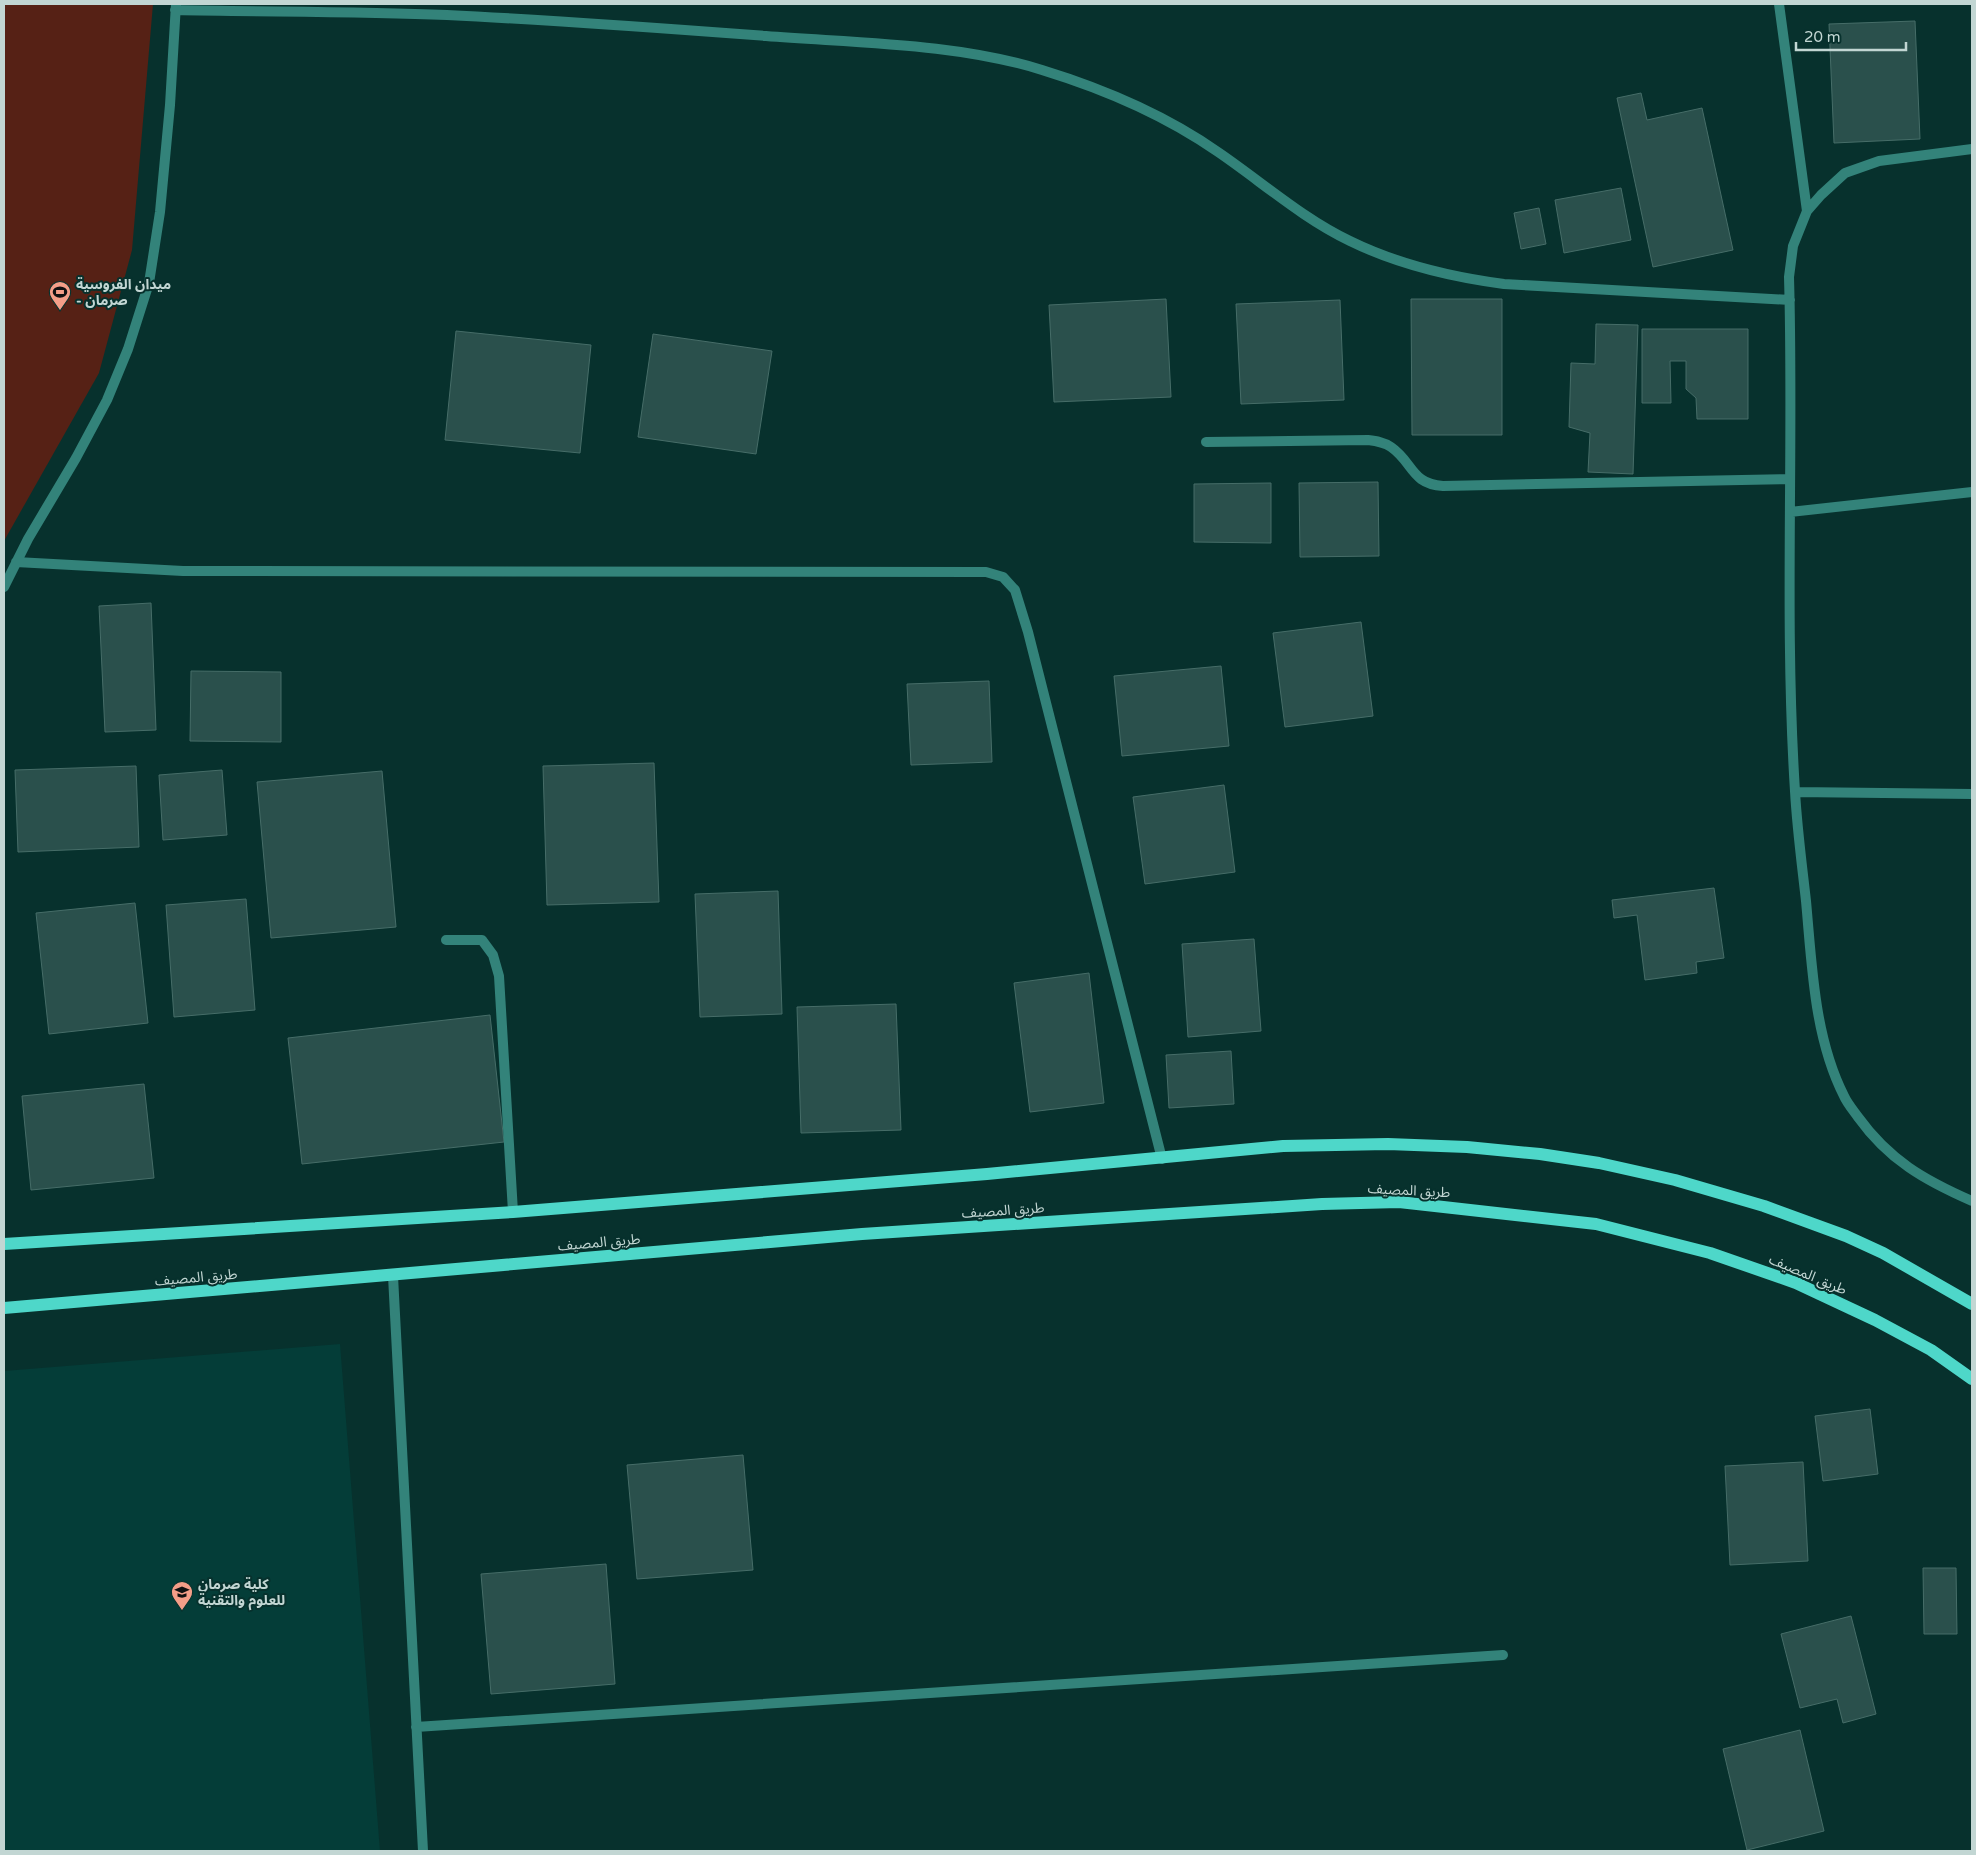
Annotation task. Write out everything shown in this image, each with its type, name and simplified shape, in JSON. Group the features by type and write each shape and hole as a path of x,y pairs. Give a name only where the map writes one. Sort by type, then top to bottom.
{"main road":[{"path":"4,1244 513,1212 1162,1159 1283,1146 1388,1144 1467,1147 1540,1154 1599,1163 1675,1180 1764,1206 1807,1221 1883,1252 1972,1304"},
{"name":"طريق المصيف","path":"4,1308 393,1276 862,1234 1322,1204 1399,1202 1596,1224 1710,1253 1796,1283 1875,1320 1931,1350 1972,1379"}],"street":[{"path":"1779,4 1807,211"},
{"path":"4,587 16,562 107,400 128,349 149,283 160,212 169,114 175,7 444,15 710,32 935,49 987,56 1037,68 1086,84 1131,103 1174,125 1216,150 1285,203 1317,224 1378,253 1425,270 1464,279 1504,284 1790,300"},
{"path":"1972,149 1879,162 1845,173 1807,211 1793,246 1789,277 1790,649 1795,792 1816,994 1822,1033 1831,1067 1845,1098 1872,1137 1897,1160 1935,1184 1972,1201"},
{"path":"1206,442 1380,441 1390,446 1420,479 1435,485 1790,479"},
{"path":"1790,512 1972,492"},
{"path":"16,562 183,570 986,572 1003,577 1015,590 1028,632 1162,1159"},
{"path":"1795,792 1972,794"},
{"path":"446,940 482,940 492,955 499,976 513,1212"},
{"path":"393,1276 423,1851"},
{"path":"416,1727 1503,1655"}],"shaded area":[{"name":"ميدان الفروسية - صرمان","path":"4,4 153,4 132,250 99,373 4,541"},
{"name":"كلية صرمان للعلوم والتقنية","path":"340,1344 380,1851 4,1851 4,1371"}],"building":[{"path":"1915,21 1920,139 1834,143 1829,24"},
{"path":"1641,93 1647,120 1702,108 1733,250 1653,267 1617,98"},
{"path":"1621,188 1631,240 1564,253 1555,200"},
{"path":"1539,208 1546,244 1521,249 1514,213"},
{"path":"1166,299 1171,397 1054,402 1049,305"},
{"path":"1411,299 1502,299 1502,435 1412,435"},
{"path":"1340,300 1344,400 1241,404 1236,304"},
{"path":"1596,324 1638,325 1633,474 1588,472 1590,433 1569,427 1571,363 1595,364"},
{"path":"1642,329 1748,329 1748,419 1697,419 1696,398 1686,389 1686,361 1670,361 1671,403 1642,403"},
{"path":"456,331 591,345 580,453 445,440"},
{"path":"653,334 772,351 756,454 638,437"},
{"path":"1378,482 1379,556 1300,557 1299,483"},
{"path":"1271,483 1271,543 1194,542 1194,484"},
{"path":"151,603 156,730 105,732 99,606"},
{"path":"1361,622 1373,716 1285,727 1273,633"},
{"path":"1221,666 1229,746 1122,756 1114,676"},
{"path":"191,671 281,672 281,742 190,741"},
{"path":"989,681 992,762 911,765 907,684"},
{"path":"654,763 659,902 547,905 543,766"},
{"path":"136,766 139,847 18,852 15,770"},
{"path":"222,770 227,835 163,840 159,775"},
{"path":"382,771 396,927 271,938 257,782"},
{"path":"1224,785 1235,872 1145,884 1133,797"},
{"path":"1714,888 1724,958 1696,962 1697,973 1645,980 1637,915 1614,918 1612,900"},
{"path":"778,891 782,1014 700,1017 695,894"},
{"path":"246,899 255,1010 174,1017 166,905"},
{"path":"135,903 148,1023 49,1034 36,913"},
{"path":"1254,939 1261,1031 1188,1037 1182,944"},
{"path":"1089,973 1104,1103 1030,1112 1014,983"},
{"path":"896,1004 901,1130 801,1133 797,1007"},
{"path":"490,1015 504,1142 302,1164 288,1038"},
{"path":"1231,1051 1234,1104 1169,1108 1166,1055"},
{"path":"144,1084 154,1178 31,1190 22,1096"},
{"path":"1870,1409 1878,1474 1823,1481 1815,1416"},
{"path":"743,1455 753,1570 637,1579 627,1465"},
{"path":"1803,1462 1808,1561 1730,1565 1725,1466"},
{"path":"606,1564 615,1684 491,1694 481,1574"},
{"path":"1923,1568 1956,1568 1957,1634 1924,1634"},
{"path":"1851,1616 1876,1714 1843,1723 1837,1699 1800,1708 1781,1634"},
{"path":"1800,1730 1824,1831 1747,1850 1723,1749"}],"place":[{"name":"ميدان الفروسية - صرمان","path":"60,311"},
{"name":"كلية صرمان للعلوم والتقنية","path":"182,1611"}]}
